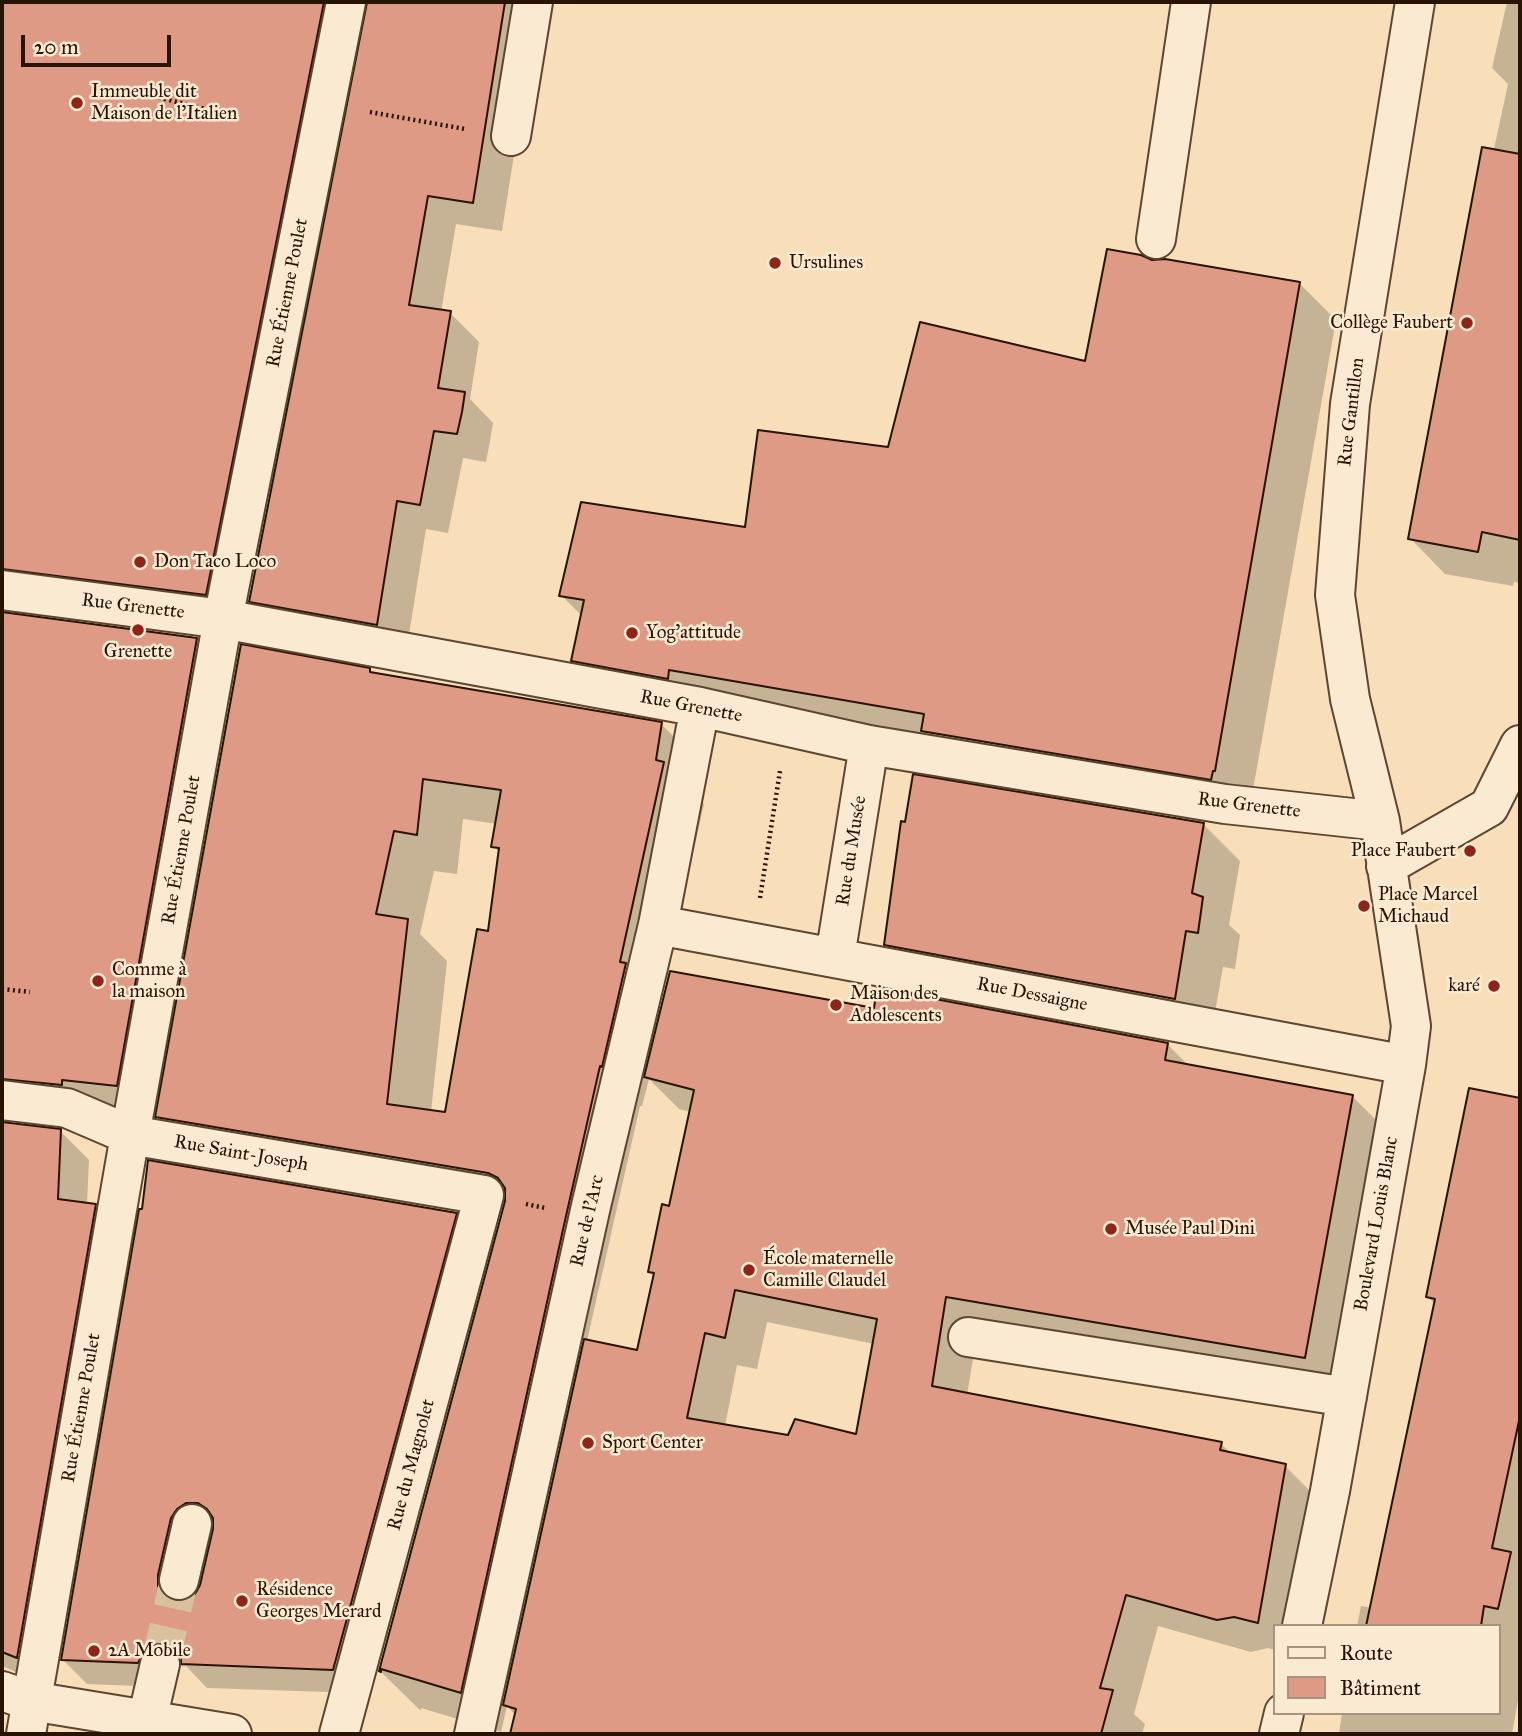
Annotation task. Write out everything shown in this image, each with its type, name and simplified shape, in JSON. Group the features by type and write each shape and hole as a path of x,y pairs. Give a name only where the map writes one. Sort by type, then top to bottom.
{"street":[{"name":"Rue Étienne Poulet","path":"20,1709 131,1135 223,619 346,2"},
{"path":"511,136 533,2"},
{"name":"Rue Gantillon","path":"1380,821 1350,699 1335,595 1350,404 1415,2"},
{"path":"1156,239 1189,14"},
{"name":"Rue Grenette","path":"2,590 223,619 700,707 869,745 1225,804 1380,821"},
{"name":"Rue de l'Arc","path":"474,1734 591,1206 658,925 700,707"},
{"name":"Rue du Musée","path":"835,957 869,745"},
{"path":"1386,866 1489,807 1520,745"},
{"name":"Boulevard Louis Blanc","path":"1302,1624 1347,1397 1411,1026 1380,821"},
{"name":"Rue Dessaigne","path":"658,925 1406,1065"},
{"name":"Rue Saint-Joseph","path":"2,1100 67,1108 131,1135 484,1195"},
{"name":"Rue du Magnolet","path":"340,1734 484,1195"},
{"path":"968,1337 1347,1397"},
{"path":"179,1580 192,1524"},
{"path":"147,1720 160,1664"},
{"path":"20,1709 147,1720 232,1734"},
{"path":"1279,1734 1283,1715"}],"path":[{"path":"148,95 214,111"},
{"path":"405,118 425,122"},
{"path":"760,899 781,764"},
{"path":"2,989 30,992"},
{"path":"525,1204 552,1209"}],"building":[{"path":"2,2 324,2 206,595 2,569"},
{"path":"367,2 505,2 473,203 428,196 409,305 451,311 438,388 465,392 462,412 457,434 434,431 420,505 397,501 377,625 249,602"},
{"path":"1482,147 1520,154 1520,540 1482,532 1478,552 1408,539"},
{"path":"1107,249 1141,255 1152,260 1165,259 1300,282 1215,771 1211,780 921,731 924,714 669,670 668,679 571,661 584,600 559,596 581,502 745,527 758,430 888,447 920,322 1085,361"},
{"path":"2,612 197,638 117,1086 62,1080 62,1085 2,1079"},
{"path":"241,644 370,668 370,672 662,722 656,760 664,762 620,962 626,963 564,1225 461,1693 381,1669 381,1672 379,1671 505,1201 505,1188 498,1178 488,1173 155,1117","holes":["423,779 501,790 491,847 499,848 488,931 477,929 445,1112 387,1104 408,919 376,914 394,831 417,835"]},
{"path":"913,774 1204,823 1192,893 1203,897 1198,933 1186,931 1175,999 884,945 901,821 905,822"},
{"path":"670,971 874,1008 877,988 1168,1043 1165,1060 1353,1095 1305,1358 946,1297 932,1386 1222,1442 1220,1450 1286,1464 1258,1623 1234,1617 1217,1620 1126,1595 1100,1688 1113,1690 1101,1734 510,1734 516,1709 503,1705 584,1339 637,1350 654,1273 648,1272 662,1204 669,1206 694,1090 644,1077","holes":["735,1290 877,1319 856,1434 795,1419 788,1435 687,1418 705,1333 725,1338"]},
{"path":"1469,1088 1520,1098 1520,1416 1492,1548 1511,1552 1498,1609 1484,1606 1481,1624 1366,1624 1435,1299 1426,1297"},
{"path":"2,1122 61,1129 58,1199 96,1204 17,1658 2,1652"},
{"path":"148,1160 457,1213 333,1670 181,1664 181,1657 175,1649 164,1643 154,1643 145,1649 138,1663 61,1660 139,1209 142,1209","holes":["186,1503 198,1503 207,1509 213,1518 200,1585 195,1594 186,1601 175,1601 164,1595 158,1586 171,1518 177,1509"]}],"tunnel":[{"path":"160,1664 179,1580"}],"place":[{"name":"Immeuble dit Maison de l'Italien","path":"77,103"},
{"name":"Ursulines","path":"775,263"},
{"name":"Collège Faubert","path":"1467,323"},
{"name":"Don Taco Loco","path":"140,562"},
{"name":"Grenette","path":"138,630"},
{"name":"Yog'attitude","path":"632,633"},
{"name":"Place Faubert","path":"1470,851"},
{"name":"Place Marcel Michaud","path":"1364,906"},
{"name":"Comme à la maison","path":"98,981"},
{"name":"karé","path":"1494,986"},
{"name":"Maison des Adolescents","path":"836,1005"},
{"name":"Musée Paul Dini","path":"1111,1229"},
{"name":"École maternelle Camille Claudel","path":"749,1270"},
{"name":"Sport Center","path":"588,1443"},
{"name":"Résidence Georges Merard","path":"242,1601"},
{"name":"2A Mobile","path":"94,1651"}]}
